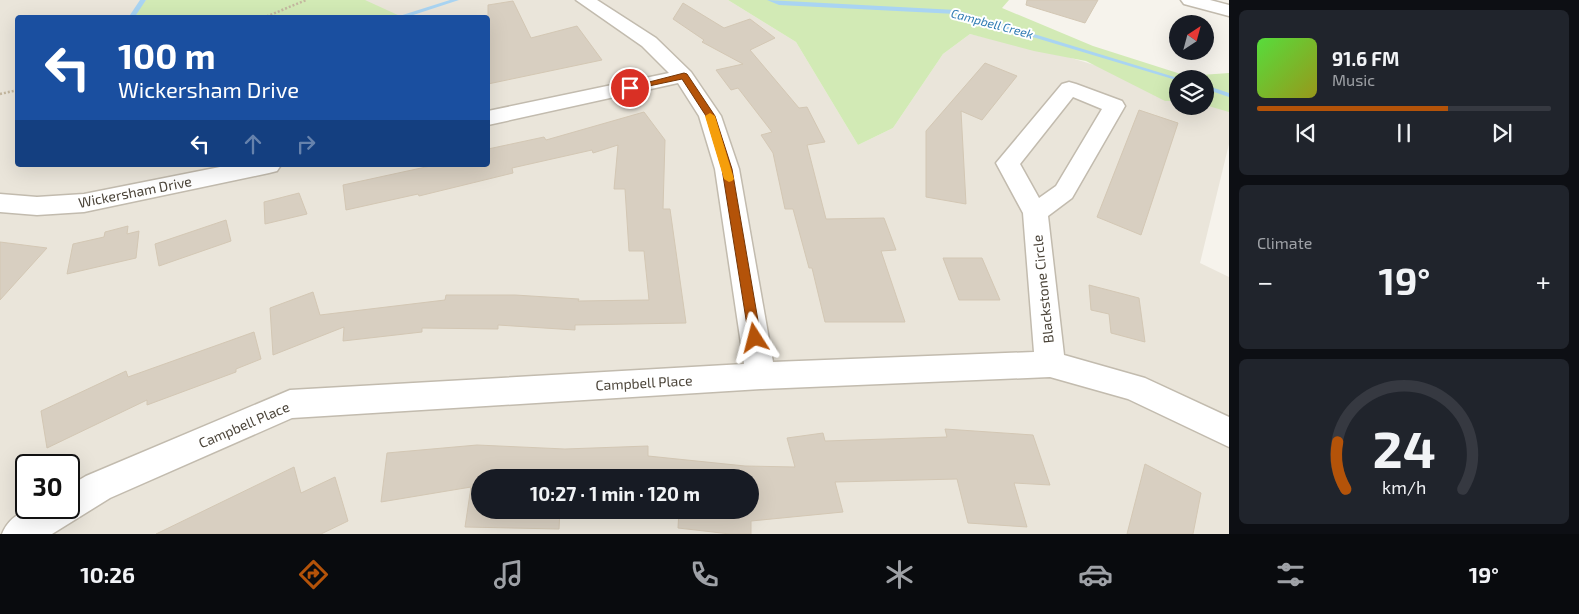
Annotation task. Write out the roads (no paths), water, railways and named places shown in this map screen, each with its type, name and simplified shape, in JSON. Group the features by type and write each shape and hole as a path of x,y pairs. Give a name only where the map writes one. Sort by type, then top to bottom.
{"street":[{"path":"585,0 650,42 684,76 710,116 727,169 761,376"},
{"path":"1190,0 1229,11"},
{"path":"490,118 684,76"},
{"name":"Blackstone Circle","path":"1035,214 1064,192 1114,106 1069,88 1008,164 1035,214 1050,364"},
{"name":"Wickersham Drive","path":"0,203 37,206 84,204 259,167"},
{"name":"Campbell Place","path":"80,498 98,487 290,404 761,376 1050,364 1134,387 1229,432"},
{"path":"19,534 45,519"}],"waterway":[{"name":"Campbell Creek","path":"133,15 143,0"},
{"name":"Campbell Creek","path":"406,15 456,0"},
{"name":"Campbell Creek","path":"770,0 779,3 956,12 1169,76"},
{"name":"Campbell Creek","path":"1214,90 1229,95"}]}
